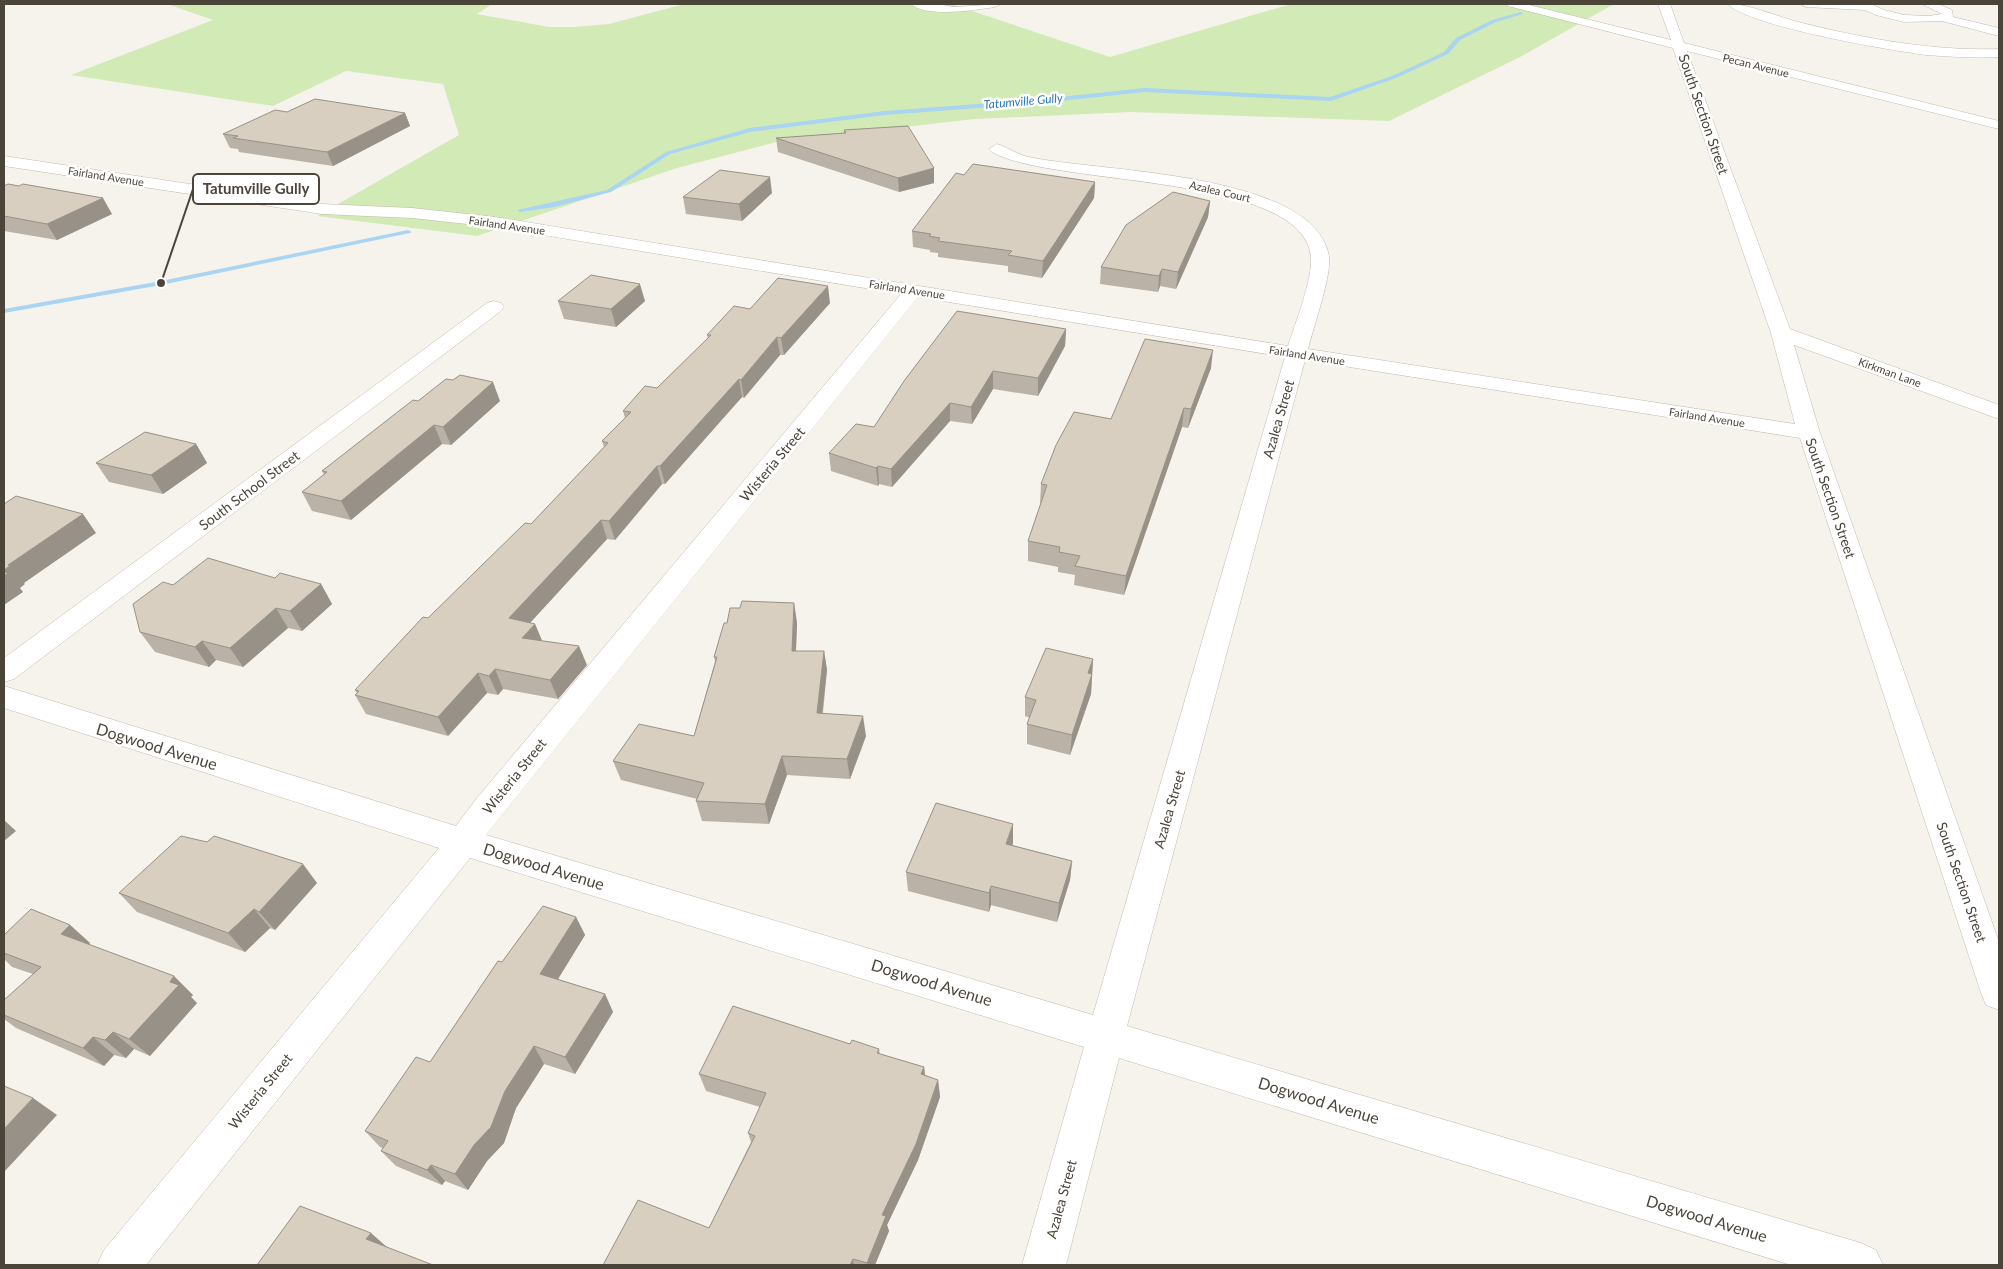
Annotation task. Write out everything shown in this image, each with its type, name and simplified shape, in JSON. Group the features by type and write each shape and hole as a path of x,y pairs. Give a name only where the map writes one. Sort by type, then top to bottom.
{"street":[{"path":"917,4 954,10 995,4"},
{"name":"Pecan Avenue","path":"1512,4 1999,125"},
{"name":"South Section Street","path":"1664,4 1781,332 1809,433 1999,993"},
{"path":"1734,4 1762,16 1866,41 1939,52 1999,53"},
{"path":"1806,4 1865,6 1903,17 1942,18 1999,32"},
{"path":"1928,4 1948,12 1948,16 1942,18"},
{"name":"Azalea Court","path":"997,149 1028,162 1185,182 1220,189 1262,202 1297,220 1309,231 1316,243 1320,256 1309,308 1296,353"},
{"name":"Fairland Avenue","path":"4,161 322,209 412,213 495,222 1296,353 1809,433"},
{"name":"Wisteria Street","path":"119,1265 463,842 488,807 914,290"},
{"name":"South School Street","path":"4,672 494,307"},
{"name":"Kirkman Lane","path":"1781,332 1999,412"},
{"name":"Azalea Street","path":"1044,1265 1296,353"},
{"name":"Dogwood Avenue","path":"4,697 463,842 1861,1265"}],"green space":[{"path":"167,4 492,4 477,14 549,27 574,27 609,24 684,4 951,4 1110,57 1291,4 1614,4 1520,57 1389,121 1131,112 975,119 780,141 677,168 477,236 317,216 459,135 443,84 346,71 273,106 71,75 213,20"}],"building":[{"path":"315,99 405,113 327,152 233,138 238,136 223,134 275,110 287,112"},
{"path":"908,126 934,168 898,178 776,138 846,133 844,130"},
{"path":"973,164 1095,182 1043,261 1008,255 1012,251 938,241 940,238 929,236 931,234 912,231 956,173 964,175"},
{"path":"720,170 770,177 739,204 683,197"},
{"path":"8,184 19,186 23,184 103,198 47,224 4,216 4,186"},
{"path":"1173,192 1210,201 1178,272 1162,269 1159,276 1101,267 1126,225"},
{"path":"591,275 640,284 611,309 558,301"},
{"path":"778,278 828,286 781,338 777,337 741,380 739,379 660,466 657,466 609,521 601,520 509,618 535,624 522,638 579,646 550,680 495,669 489,676 478,673 438,717 355,695 359,691 355,690 423,617 428,618 525,523 531,524 608,443 602,441 631,412 623,411 645,386 657,388 711,335 707,335 734,306 750,309"},
{"path":"957,311 1066,329 1038,378 993,371 971,407 950,403 891,469 878,466 876,468 829,453 856,424 874,427 904,381"},
{"path":"1145,339 1213,350 1191,409 1184,408 1126,576 1075,566 1080,556 1059,552 1060,547 1028,541 1047,485 1041,484 1056,445 1074,412 1111,419"},
{"path":"460,375 493,382 443,427 434,425 341,501 302,492 327,472 322,471 413,400 418,401 446,379 453,380"},
{"path":"145,432 196,444 151,475 96,463"},
{"path":"16,496 83,514 8,565 10,566 4,570 4,504"},
{"path":"208,558 275,578 280,573 321,584 290,611 276,608 230,648 202,641 195,647 140,632 133,604 163,582 173,585"},
{"path":"742,601 794,603 792,651 824,651 817,713 863,716 847,759 782,756 765,804 696,801 704,783 613,761 639,724 694,736 717,657 714,657 724,623 727,623 730,608 740,608"},
{"path":"1046,648 1093,659 1088,673 1092,674 1072,735 1027,724 1036,700 1025,697"},
{"path":"936,803 1013,824 1006,844 1072,861 1059,903 991,886 989,893 906,872"},
{"path":"181,836 207,842 214,836 303,864 259,912 254,909 228,933 119,893"},
{"path":"543,906 576,917 540,974 605,994 565,1057 534,1046 505,1091 491,1127 474,1145 455,1174 431,1165 427,1170 381,1151 388,1141 365,1131 416,1057 430,1062 498,961 502,962"},
{"path":"31,909 70,925 61,934 174,976 170,982 179,985 129,1039 113,1032 105,1040 93,1037 83,1048 4,1015 4,1000 41,967 4,953 4,935"},
{"path":"733,1006 850,1044 852,1040 879,1049 877,1053 924,1067 921,1074 938,1080 916,1144 882,1215 886,1216 867,1263 853,1259 850,1265 603,1265 638,1200 709,1228 755,1136 748,1133 766,1093 699,1074"},
{"path":"4,1086 33,1098 4,1129"},
{"path":"300,1206 371,1233 366,1239 433,1265 257,1265"}],"waterway":[{"name":"Tatumville Gully","path":"520,210 554,205 609,191 668,153 750,130 885,113 1032,102 1145,90 1331,99 1394,77 1446,53 1458,39 1494,21 1521,13"},
{"name":"Tatumville Gully","path":"4,311 161,283 408,232"}],"place":[{"name":"Tatumville Gully","path":"161,283"}]}
